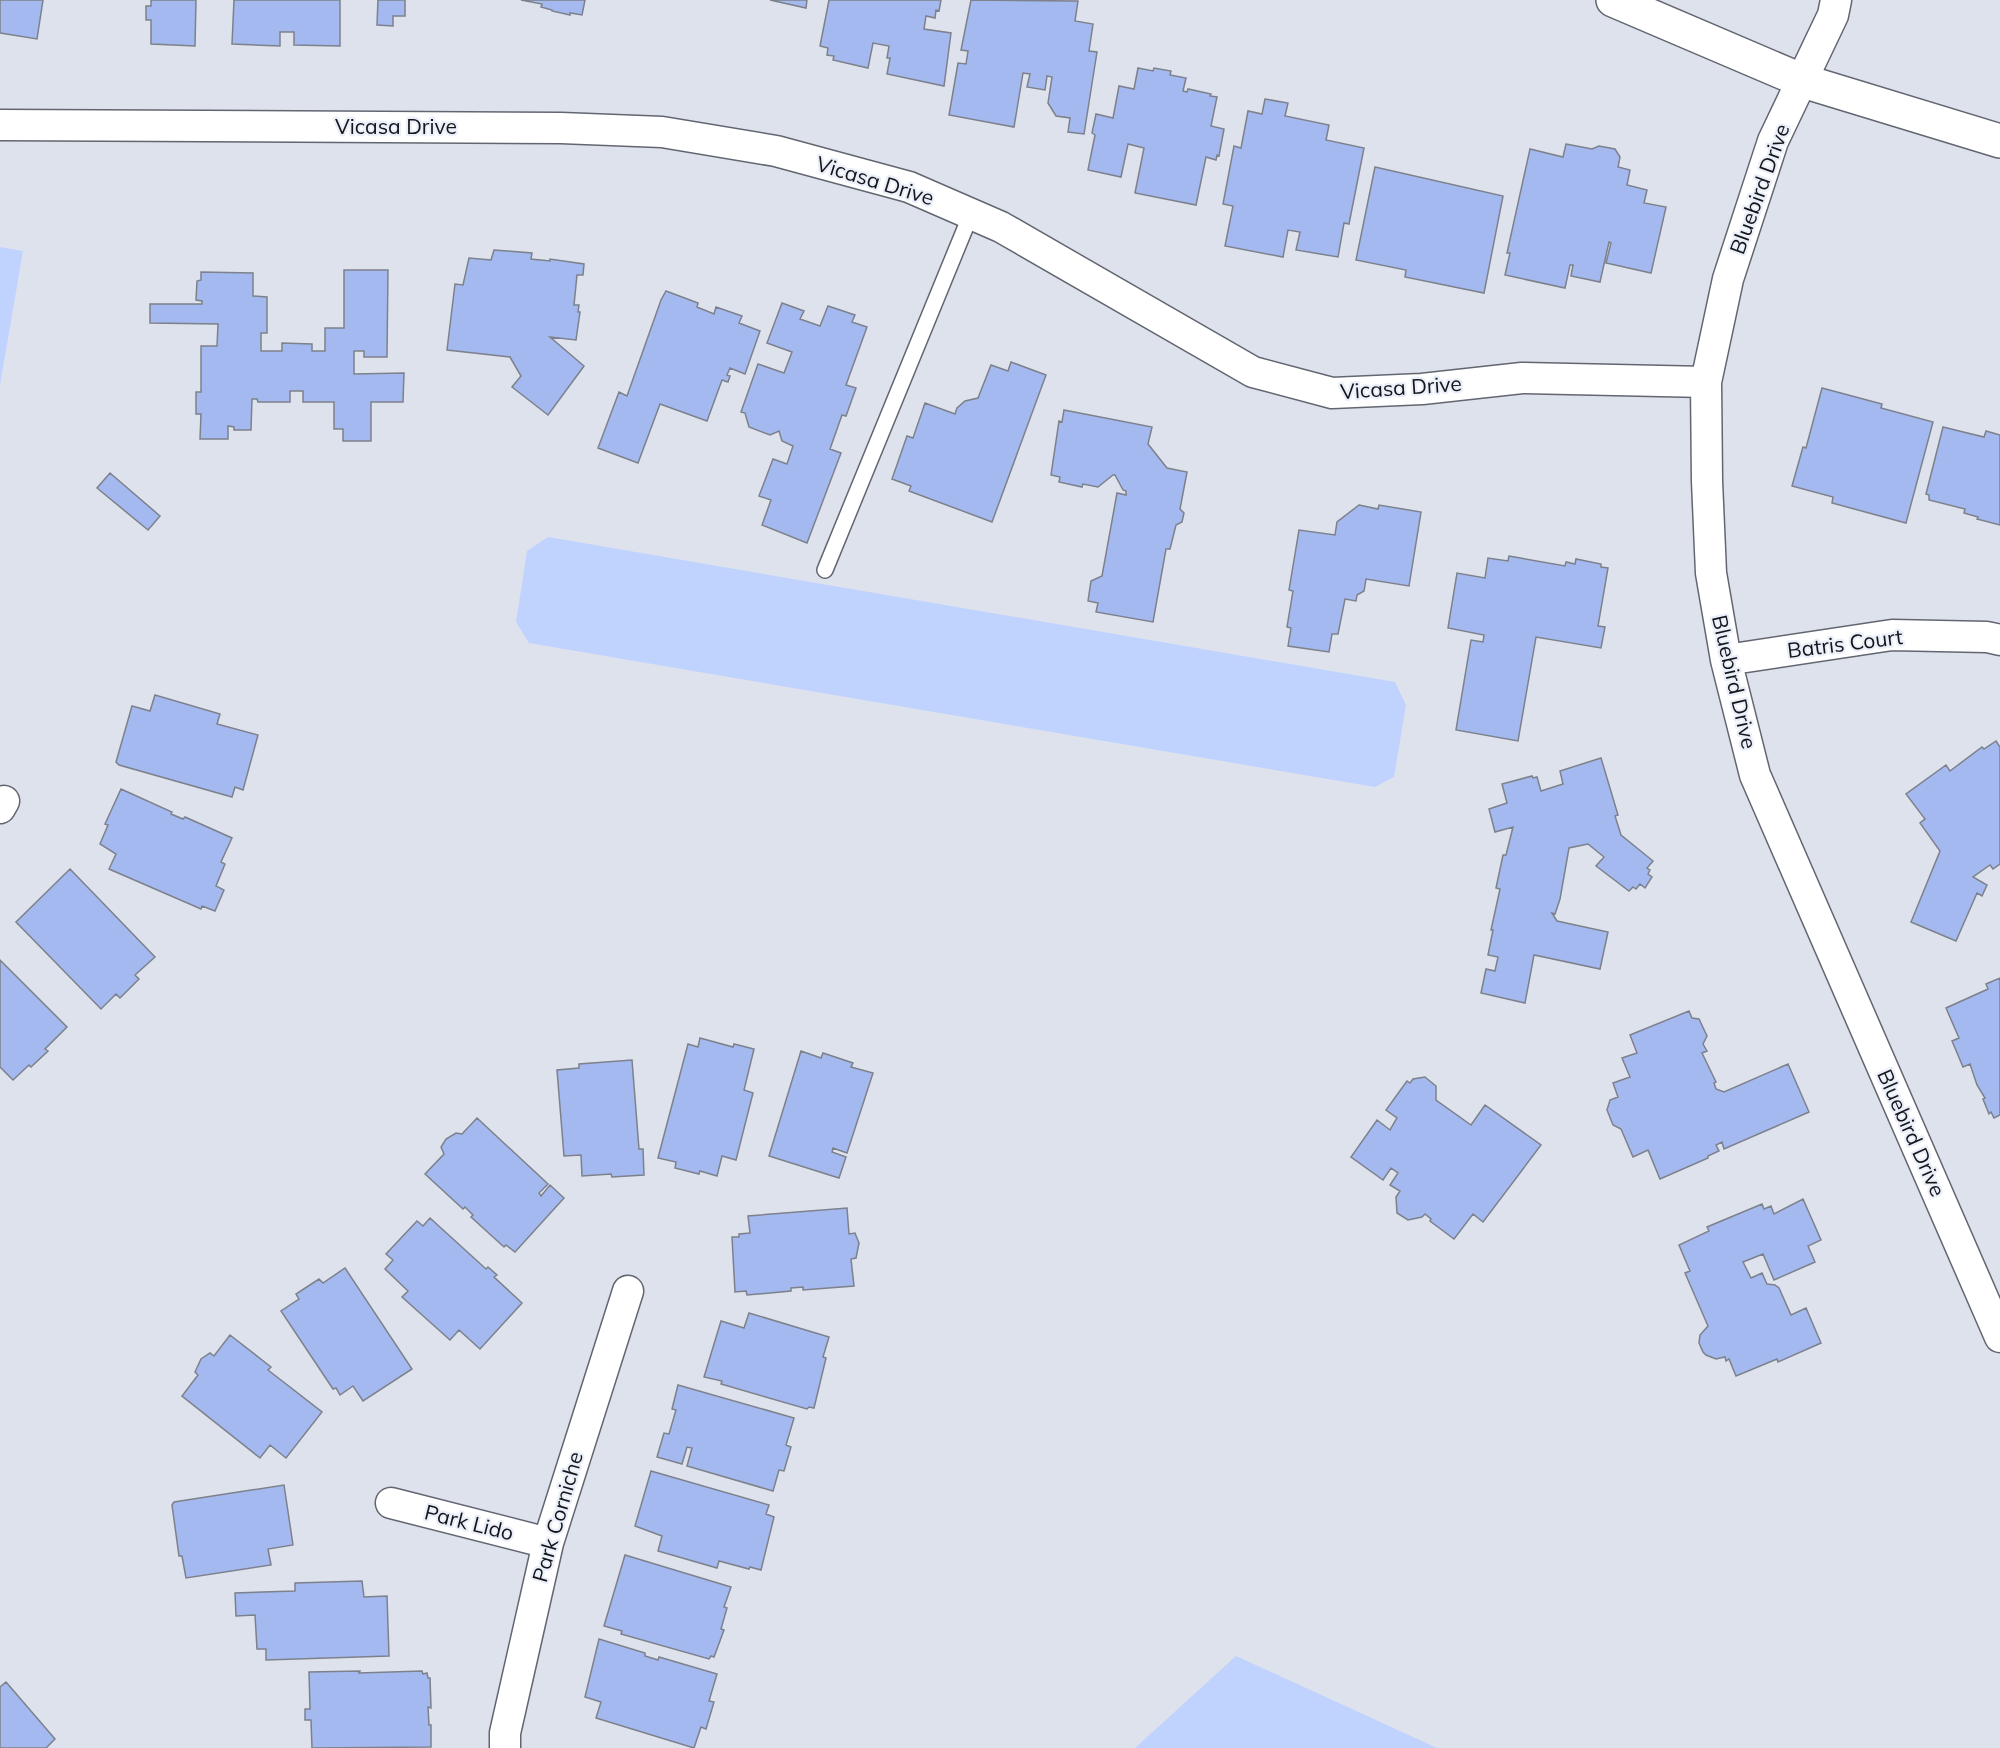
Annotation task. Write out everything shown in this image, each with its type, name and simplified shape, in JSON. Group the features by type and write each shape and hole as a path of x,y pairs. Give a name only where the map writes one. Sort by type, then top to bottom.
{"street":[{"path":"1613,0 1803,81 2000,141"},
{"name":"Bluebird Drive","path":"1836,0 1833,15 1773,141 1728,279 1706,382 1711,573 1725,660 1755,775 2000,1337"},
{"name":"Vicasa Drive","path":"0,125 561,128 662,132 776,151 909,187 1001,226 1253,372 1332,393 1422,388 1522,378 1706,382"},
{"name":"Batris Court","path":"1725,660 1892,635 1988,637 2000,640"},
{"name":"Park Corniche","path":"506,1748 505,1733 548,1543 628,1291"},
{"name":"Park Lido","path":"391,1503 548,1543"}],"lane":[{"path":"825,570 971,214"}],"shaded area":[{"path":"0,247 23,251 0,385"},
{"path":"548,537 1395,682 1406,705 1394,777 1375,787 529,643 516,622 527,551"},
{"path":"1236,1656 1437,1748 1135,1748"}],"building":[{"path":"0,0 43,0 37,39 0,33"},
{"path":"151,0 196,0 195,46 151,44 151,20 146,20 146,6 151,6"},
{"path":"234,0 340,0 340,46 294,45 294,32 280,32 280,46 232,44"},
{"path":"378,0 405,0 405,16 393,16 393,26 377,25"},
{"path":"521,0 585,0 582,15 570,13 570,15 541,7 542,4"},
{"path":"770,0 807,0 806,8"},
{"path":"829,0 941,0 935,18 926,16 924,29 951,33 944,86 887,74 890,58 887,58 889,46 873,43 868,68 833,60 834,56 827,55 828,48 820,46"},
{"path":"971,0 1078,1 1075,21 1093,24 1089,51 1097,52 1084,134 1068,132 1070,118 1056,116 1048,103 1052,77 1047,76 1045,90 1027,87 1030,74 1023,73 1014,127 949,115 958,63 966,64 968,51 961,50"},
{"path":"1138,68 1171,71 1170,75 1186,78 1183,91 1187,92 1188,89 1217,97 1211,126 1224,129 1219,156 1217,155 1216,160 1206,157 1196,205 1135,193 1144,148 1128,144 1121,177 1088,170 1095,135 1092,133 1096,114 1113,118 1119,86 1134,89"},
{"path":"1265,99 1288,103 1285,116 1329,125 1326,140 1364,148 1349,224 1344,223 1338,257 1296,250 1300,232 1288,230 1283,257 1225,246 1233,206 1223,204 1234,146 1241,148 1248,111 1262,114"},
{"path":"1566,144 1592,149 1599,146 1615,149 1620,157 1618,167 1630,170 1627,185 1647,190 1644,203 1666,207 1651,273 1606,263 1611,243 1609,242 1600,282 1571,276 1573,265 1570,265 1565,288 1505,275 1510,253 1507,253 1530,149 1563,157"},
{"path":"1375,167 1503,196 1484,293 1405,277 1406,270 1356,260"},
{"path":"494,250 532,253 531,259 584,264 583,275 577,275 574,305 579,305 578,312 580,312 576,340 550,337 584,366 548,415 512,387 521,376 510,357 447,350 455,284 463,285 469,258 491,260"},
{"path":"344,270 388,270 387,357 364,357 364,351 354,351 354,374 404,373 403,402 371,402 371,441 343,441 343,429 334,429 334,402 303,402 303,391 290,391 290,402 258,402 257,399 252,399 251,430 234,430 234,427 228,426 228,439 200,439 201,414 196,414 196,392 201,392 201,346 217,346 218,324 150,323 150,304 202,304 202,301 196,300 197,281 201,280 201,272 253,273 253,296 267,297 267,333 261,333 261,351 282,351 282,343 312,344 312,351 325,351 325,328 344,328"},
{"path":"666,291 698,303 697,307 714,314 716,307 742,316 739,323 760,331 745,374 730,368 727,375 730,376 728,382 722,380 707,421 660,404 638,463 598,448 619,392 627,396"},
{"path":"782,303 804,311 800,319 820,326 828,306 855,315 852,322 867,327 846,385 856,388 846,416 842,415 830,449 841,453 807,543 762,525 771,500 759,496 773,459 787,464 793,446 782,441 779,431 770,435 749,427 745,413 741,412 758,364 784,373 792,352 767,343"},
{"path":"1011,362 1046,375 992,522 909,491 911,486 892,479 907,436 913,438 925,403 955,414 957,408 965,401 978,398 991,365 1008,371"},
{"path":"1822,388 1882,404 1881,408 1933,422 1906,523 1832,503 1833,497 1792,486 1803,447 1806,448"},
{"path":"1064,410 1152,427 1148,444 1167,468 1187,472 1180,509 1184,513 1182,522 1176,525 1170,549 1166,549 1153,622 1096,612 1098,603 1088,601 1091,581 1102,576 1117,493 1126,495 1126,491 1123,490 1115,475 1098,487 1083,484 1082,487 1059,482 1060,477 1051,475 1059,421 1062,422"},
{"path":"1943,427 1984,437 1986,431 2000,435 2000,525 1977,519 1978,517 1964,513 1965,509 1929,500 1929,495 1926,494"},
{"path":"110,473 160,516 148,530 97,488"},
{"path":"1359,505 1378,509 1379,505 1421,512 1409,586 1366,579 1364,591 1357,595 1356,601 1345,599 1338,634 1332,634 1329,652 1288,646 1291,628 1287,627 1293,591 1289,590 1299,530 1335,535 1337,522"},
{"path":"1509,556 1565,566 1566,562 1575,564 1576,559 1601,564 1601,567 1608,568 1598,626 1605,627 1601,648 1536,637 1518,741 1456,730 1471,640 1483,642 1484,635 1448,628 1457,573 1485,578 1488,558 1508,561"},
{"path":"155,695 220,714 217,724 258,735 243,790 235,787 232,797 119,765 116,762 132,706 150,711"},
{"path":"1996,741 2000,747 2000,864 1993,869 1990,865 1973,877 1987,885 1982,896 1977,893 1956,941 1911,922 1940,851 1920,823 1925,819 1906,794 1946,765 1950,771 1982,747 1984,749"},
{"path":"1601,758 1618,815 1615,816 1621,835 1653,861 1647,868 1650,870 1648,874 1652,877 1645,888 1640,884 1636,889 1633,887 1629,891 1596,866 1604,857 1588,844 1569,848 1560,899 1555,914 1552,913 1557,921 1608,932 1600,969 1534,955 1525,1003 1481,993 1486,969 1495,971 1498,957 1488,955 1500,889 1496,888 1503,855 1506,855 1513,827 1495,832 1489,809 1507,803 1502,784 1532,776 1537,777 1541,791 1563,784 1560,771"},
{"path":"121,789 172,812 171,814 183,819 185,817 232,838 221,862 225,864 216,886 224,890 215,911 202,906 201,909 109,869 116,854 100,844 108,825 105,824"},
{"path":"70,869 155,957 135,975 139,979 120,998 116,994 101,1009 16,922"},
{"path":"0,960 67,1027 45,1049 48,1051 13,1080 0,1067"},
{"path":"2000,978 2000,1115 1994,1118 1991,1112 1989,1114 1983,1099 1985,1098 1977,1085 1970,1064 1963,1067 1952,1041 1959,1038 1946,1008 1988,989 1986,984"},
{"path":"1689,1011 1692,1018 1699,1019 1707,1036 1703,1044 1707,1051 1702,1053 1716,1082 1714,1083 1716,1089 1724,1092 1788,1064 1809,1112 1724,1149 1722,1142 1716,1145 1719,1151 1708,1158 1660,1179 1648,1150 1633,1157 1621,1129 1613,1125 1607,1110 1610,1100 1618,1097 1613,1083 1630,1077 1622,1058 1637,1053 1630,1035"},
{"path":"700,1038 733,1047 734,1044 754,1049 744,1090 753,1093 736,1160 722,1156 717,1176 675,1168 676,1162 658,1158 688,1044 698,1047"},
{"path":"801,1051 821,1058 823,1053 853,1063 851,1067 873,1073 847,1153 833,1148 832,1152 846,1157 839,1178 769,1156"},
{"path":"632,1060 639,1149 643,1149 644,1175 582,1176 581,1155 564,1156 557,1070 579,1068 579,1064"},
{"path":"1425,1077 1436,1086 1436,1100 1471,1125 1485,1105 1541,1145 1483,1222 1473,1214 1454,1239 1430,1221 1431,1219 1425,1214 1422,1217 1408,1220 1397,1213 1396,1197 1400,1191 1390,1185 1398,1173 1391,1168 1383,1180 1351,1157 1377,1120 1390,1130 1397,1118 1386,1110 1407,1081 1410,1083 1413,1079"},
{"path":"477,1118 548,1184 539,1193 541,1196 550,1185 564,1198 515,1252 506,1245 504,1247 471,1217 473,1215 465,1207 463,1209 425,1174 444,1154 441,1147 446,1139 456,1133 462,1134"},
{"path":"1803,1199 1821,1240 1808,1246 1815,1262 1774,1280 1763,1254 1743,1262 1751,1278 1762,1273 1767,1284 1779,1288 1791,1315 1806,1308 1821,1343 1778,1362 1777,1359 1736,1376 1729,1359 1726,1361 1725,1357 1716,1359 1706,1355 1699,1343 1700,1335 1708,1326 1685,1273 1690,1271 1679,1245 1709,1231 1707,1227 1762,1204 1764,1209 1771,1206 1774,1214"},
{"path":"847,1208 849,1234 855,1233 859,1243 856,1258 851,1259 854,1286 803,1290 803,1287 791,1288 791,1291 747,1295 746,1291 735,1292 732,1237 750,1233 748,1216"},
{"path":"430,1218 486,1269 488,1267 497,1275 494,1277 522,1303 480,1349 459,1330 450,1340 402,1297 408,1291 385,1269 393,1260 386,1254 417,1221 423,1226"},
{"path":"345,1268 412,1369 363,1401 353,1386 340,1395 336,1388 333,1389 281,1311 299,1299 296,1294 319,1279 323,1283"},
{"path":"749,1313 829,1337 814,1408 807,1409 704,1377 721,1321 744,1328"},
{"path":"230,1335 271,1367 268,1370 322,1412 286,1458 270,1445 260,1458 182,1396 198,1375 195,1372 201,1359 210,1353 214,1356"},
{"path":"678,1385 794,1418 786,1445 791,1447 784,1471 779,1470 773,1491 687,1466 692,1448 687,1447 682,1464 657,1457 664,1433 669,1434 676,1410 672,1409"},
{"path":"651,1471 769,1505 766,1514 774,1517 761,1570 719,1561 717,1568 658,1551 662,1536 635,1526"},
{"path":"284,1485 293,1545 268,1549 271,1565 186,1578 182,1556 179,1556 172,1505 174,1502"},
{"path":"625,1555 731,1587 724,1607 727,1608 721,1629 724,1630 714,1657 711,1656 709,1659 621,1634 622,1631 604,1626"},
{"path":"362,1581 364,1597 387,1596 389,1656 266,1660 266,1649 257,1649 255,1615 236,1616 235,1593 295,1591 295,1583"},
{"path":"599,1639 645,1653 645,1656 658,1660 659,1657 717,1674 709,1701 714,1702 706,1729 701,1727 694,1748 596,1718 601,1702 585,1697"},
{"path":"360,1671 359,1673 422,1671 423,1674 427,1673 430,1678 431,1708 428,1707 431,1747 312,1748 311,1720 305,1720 305,1709 310,1709 309,1672"},
{"path":"6,1682 55,1739 46,1748 0,1748 0,1687"}]}
